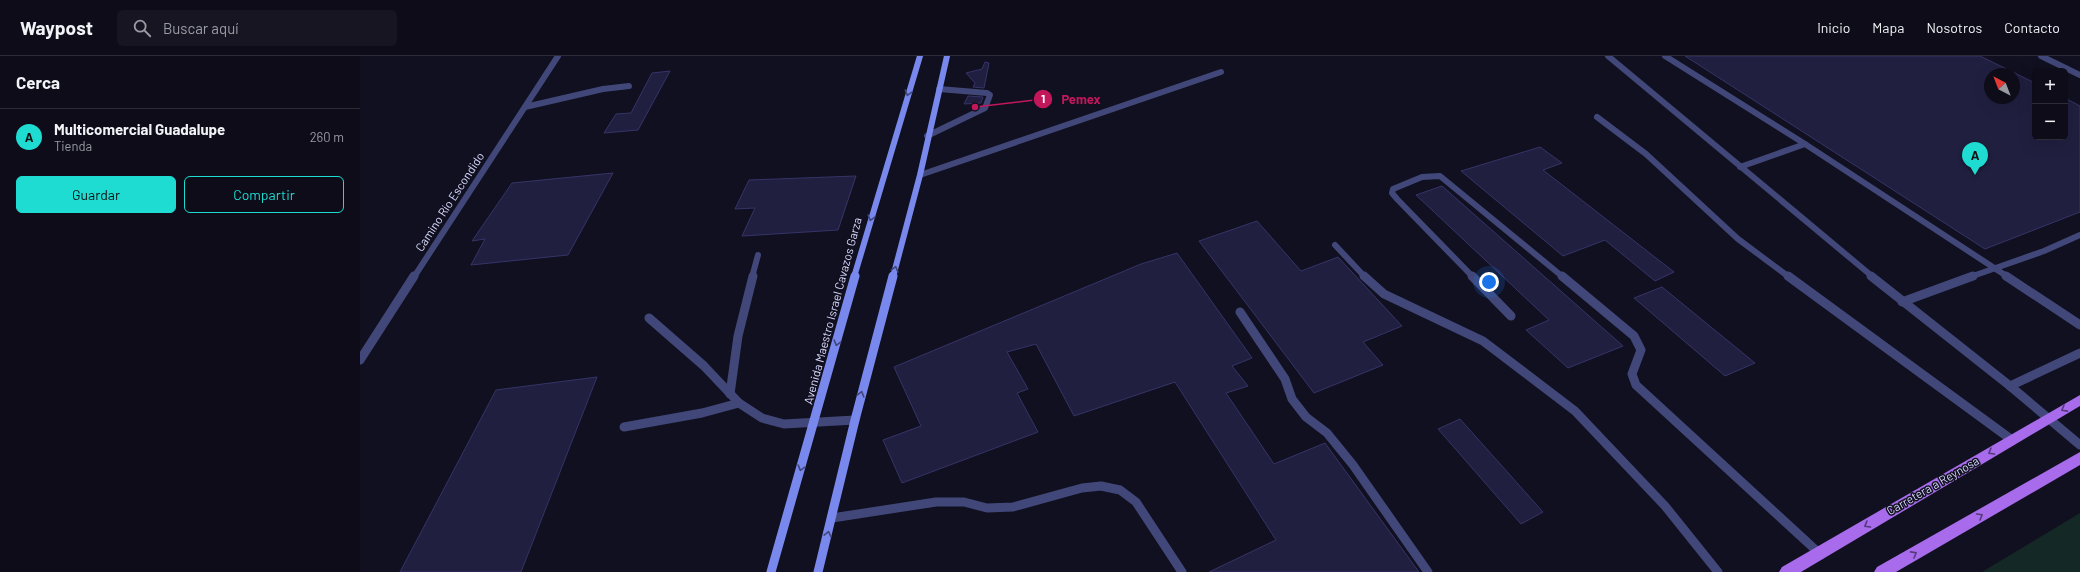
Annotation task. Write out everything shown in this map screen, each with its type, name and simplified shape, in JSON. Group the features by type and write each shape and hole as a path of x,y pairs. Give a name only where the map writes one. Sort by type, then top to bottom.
{"main road":[{"name":"Avenida Maestro Israel Cavazos Garza","path":"771,572 815,423 871,219 920,56"},
{"path":"818,572 855,420 920,175 947,56"},
{"name":"Carretera a Reynosa","path":"1787,572 2012,440 2048,417 2080,400"},
{"path":"1882,572 2080,458"}],"street":[{"name":"Camino Río Escondido","path":"360,360 558,56"},
{"path":"1608,56 1902,302 2010,386 2080,445"},
{"path":"1665,56 1805,144 2080,325"},
{"path":"2041,56 2080,74"},
{"path":"920,175 1221,72"},
{"path":"525,107 603,89 629,86"},
{"path":"928,136 985,108 990,95 988,93 939,89"},
{"path":"1597,117 1646,154 1738,239 1836,313 2012,440"},
{"path":"1740,167 1805,144"},
{"path":"1511,316 1397,199 1392,193 1393,189 1425,176 1440,176 1634,336 1641,350 1632,374 1636,385 1818,553"},
{"path":"1902,302 2044,251 2080,235"},
{"path":"1335,245 1371,284 1384,294 1483,341 1575,411 1665,506 1718,572"},
{"path":"730,394 738,336 758,255"},
{"path":"1240,312 1285,379 1292,399 1306,417 1327,433 1353,465 1428,572"},
{"path":"648,318 704,366 739,403 762,418 784,424 855,420"},
{"path":"2010,386 2080,352"},
{"path":"624,427 702,413 739,403"},
{"path":"832,518 862,512 936,502 964,502 987,508 1013,507 1082,488 1101,486 1120,490 1136,502 1182,572"}],"green space":[{"path":"2080,513 2080,572 1982,572"}],"building":[{"path":"1685,56 1980,56 2004,68 1984,68 1984,104 2020,104 2020,76 2032,82 2032,140 2068,140 2068,100 2080,106 2080,212 1985,249"},
{"path":"985,62 989,63 984,88 973,87 975,83 966,73 982,69"},
{"path":"670,71 638,130 604,133 616,114 631,113 652,73"},
{"path":"968,96 983,97 981,103 964,104"},
{"path":"1540,147 1562,163 1543,170 1674,272 1655,281 1605,240 1563,256 1461,171"},
{"path":"613,173 568,255 471,265 485,239 472,241 512,183"},
{"path":"856,176 838,230 742,236 755,208 735,209 749,180"},
{"path":"1442,186 1623,346 1568,368 1526,330 1549,320 1416,195"},
{"path":"1257,221 1301,271 1338,257 1402,326 1363,342 1383,365 1314,393 1199,241"},
{"path":"1177,253 1252,358 1232,366 1248,386 1226,393 1274,464 1325,443 1419,572 1209,572 1276,540 1175,382 1074,416 1036,344 1007,352 1028,389 1017,393 1038,432 902,483 883,440 921,426 894,367 1141,264"},
{"path":"1662,287 1755,363 1725,376 1634,298"},
{"path":"597,377 521,572 400,572 496,390"},
{"path":"1460,419 1543,512 1521,524 1438,429"}],"place":[{"name":"Pemex","path":"975,107"},
{"name":"Multicomercial Guadalupe","path":"1975,175"}]}
